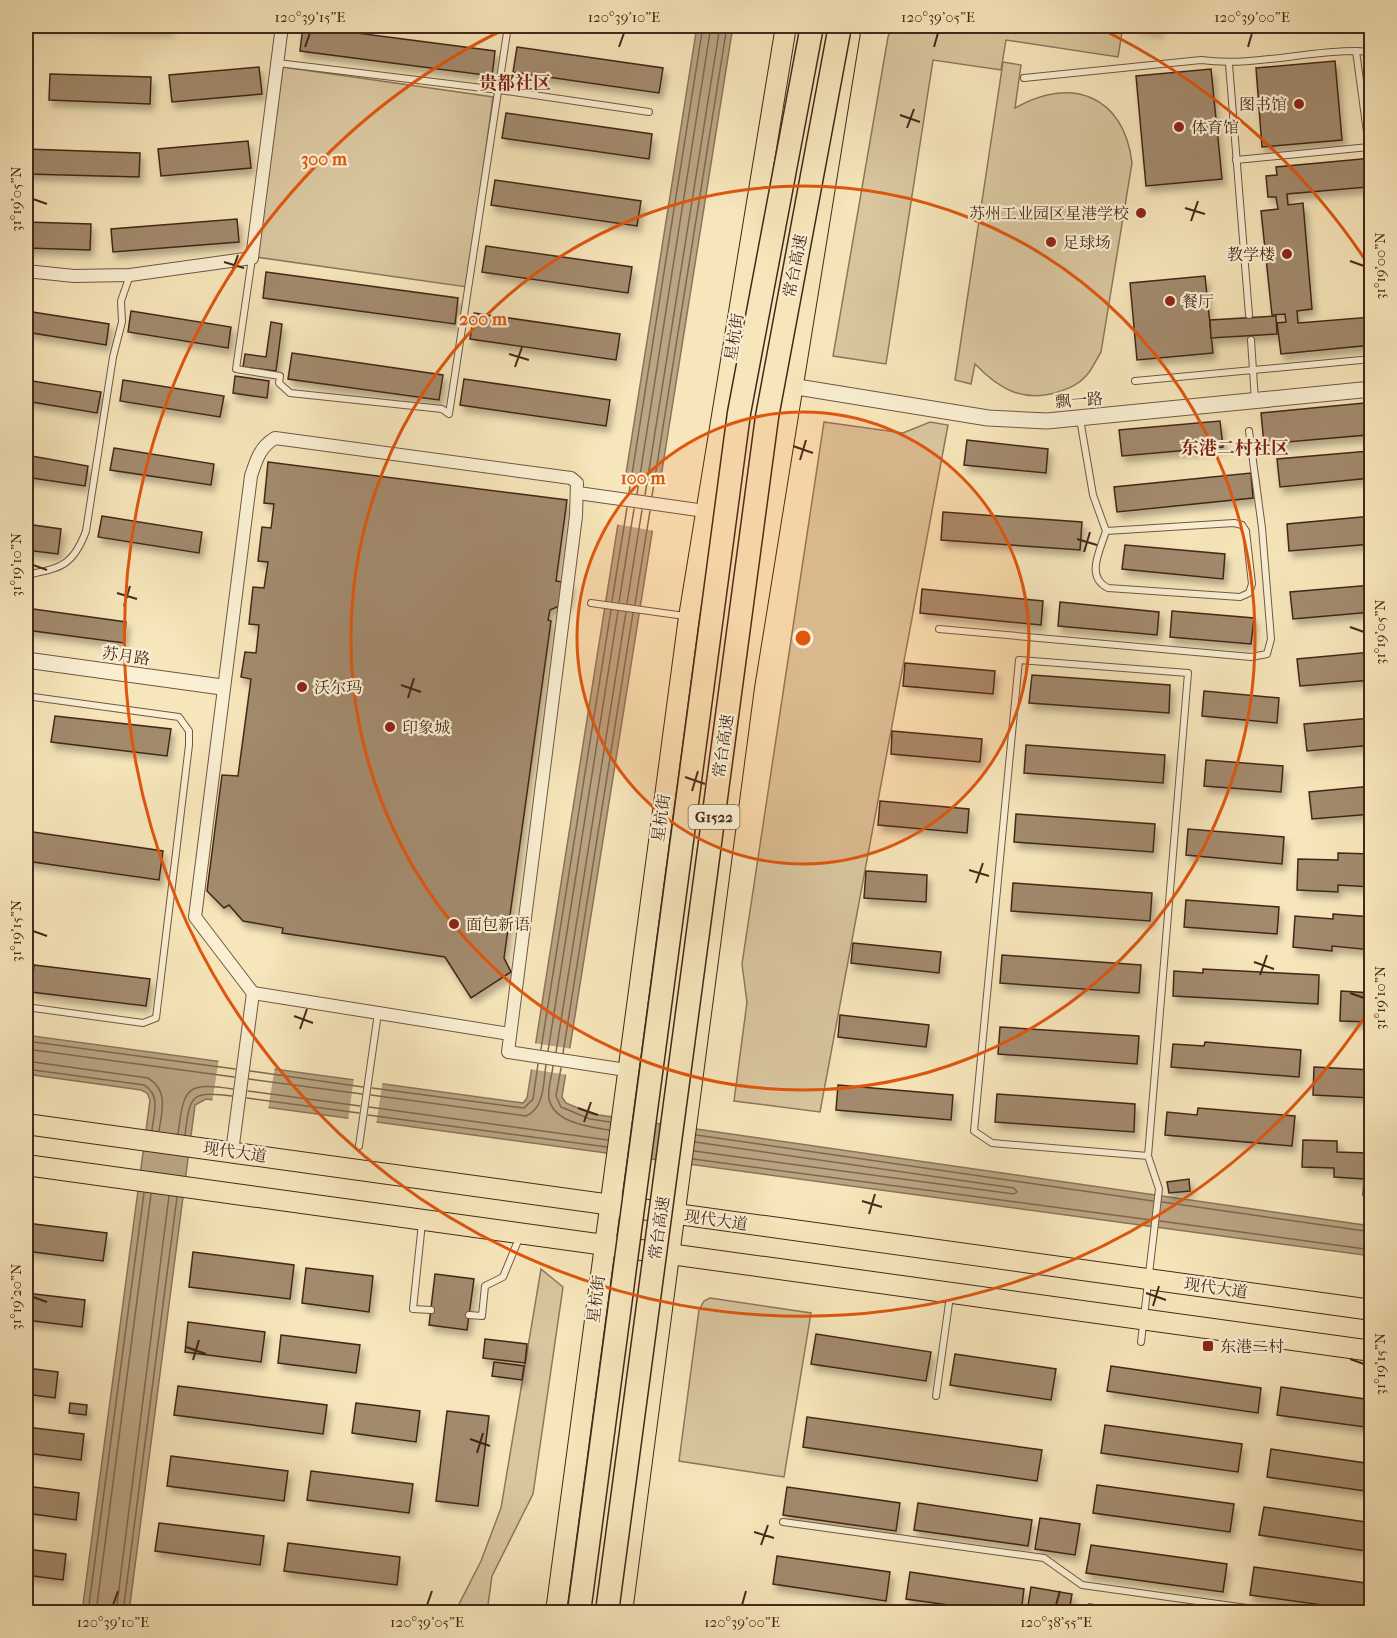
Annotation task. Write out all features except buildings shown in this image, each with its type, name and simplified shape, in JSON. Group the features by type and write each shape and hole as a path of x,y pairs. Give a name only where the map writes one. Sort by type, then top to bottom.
{"highway":[{"name":"常台高速","path":"579,1612 739,413 812,26"},
{"name":"常台高速","path":"607,1612 767,417 840,26"}],"main road":[{"name":"星杭街","path":"556,1612 626,1070 688,617 786,26"},
{"path":"622,1612 744,687 851,26"},
{"name":"现代大道","path":"26,1124 609,1204 915,1249 1371,1310"},
{"path":"26,1165 1371,1351"}],"street":[{"path":"26,271 74,276 130,275 252,258 282,26"},
{"name":"飘一路","path":"791,386 988,418 1080,419 1370,389"},
{"path":"1370,389 1371,414"},
{"path":"232,1152 253,993 195,917 222,687 251,476 257,456 266,444 275,438 571,477 577,483 578,493 508,1052 626,1070"},
{"path":"578,493 705,511"},
{"name":"苏月路","path":"26,660 222,687"},
{"path":"253,993 510,1034"}],"lane":[{"path":"252,258 236,369 280,376 279,383 290,393 442,409 449,414 508,26"},
{"path":"1024,78 1201,60 1229,64 1320,51 1371,52"},
{"path":"1236,160 1369,147 1356,51"},
{"path":"277,63 499,90 649,112"},
{"path":"1229,64 1249,315"},
{"path":"26,575 61,568 78,552 87,531 112,357 122,322 121,301 130,275"},
{"path":"1251,340 1255,401"},
{"path":"1135,381 1371,359"},
{"path":"1080,419 1093,495 1106,531 1094,569 1101,584 1108,588 1240,597 1249,593 1252,584 1246,531 1242,525 1106,531"},
{"path":"939,629 1251,657 1267,654 1271,639 1262,528 1249,431"},
{"path":"591,603 688,617"},
{"path":"1141,1342 1159,1189 1148,1156 1188,673 1019,660 974,1131 992,1143 1148,1156"},
{"path":"26,696 179,717 189,731 189,745 156,1018 142,1023 26,1007"},
{"path":"359,1146 378,1013"},
{"path":"422,1219 413,1309 431,1310"},
{"path":"470,1315 482,1316 485,1286 503,1277 521,1233"},
{"path":"936,1396 951,1293"},
{"path":"783,1522 1044,1558 1082,1585 1276,1612"}],"shaded area":[{"path":"892,26 1123,26 1118,57 1006,40 1001,70 933,60 886,364 833,356 888,37"},
{"path":"1003,62 1021,65 1015,108 1036,98 1056,94 1075,93 1092,98 1106,107 1118,121 1127,140 1132,163 1101,352 1090,371 1080,382 1045,395 1023,395 1012,392 993,380 975,364 971,384 955,380"},
{"path":"283,67 493,97 467,287 256,257"},
{"path":"824,422 903,433 930,422 948,425 820,1112 734,1101 747,1002 742,964"},
{"path":"541,1269 563,1287 533,1494 492,1576 487,1612 455,1612 481,1561 501,1508"},
{"path":"710,1298 811,1313 784,1477 679,1461 699,1310 704,1301"}],"water":[{"path":"697,26 733,26 562,1097 566,1103 592,1114 1371,1226 1371,1256 206,1099 195,1105 129,1612 82,1612 150,1100 147,1093 141,1090 26,1074 26,1035 523,1103 527,1098"}],"pier":[{"path":"623,477 663,483 655,531 615,524"},
{"path":"533,1043 573,1049 569,1075 529,1069"},
{"path":"219,1058 275,1066 268,1110 212,1103"},
{"path":"354,1077 383,1080 376,1125 348,1121"}],"place":[{"name":"图书馆","path":"1299,104"},
{"name":"体育馆","path":"1179,127"},
{"name":"苏州工业园区星港学校","path":"1141,213"},
{"name":"足球场","path":"1051,242"},
{"name":"教学楼","path":"1287,254"},
{"name":"餐厅","path":"1170,301"},
{"name":"沃尔玛","path":"302,687"},
{"name":"印象城","path":"390,727"},
{"name":"面包新语","path":"454,924"},
{"name":"东港二村","path":"1208,1346"}],"district":[{"name":"贵都社区","path":"515,83"},
{"name":"东港二村社区","path":"1235,448"}]}
